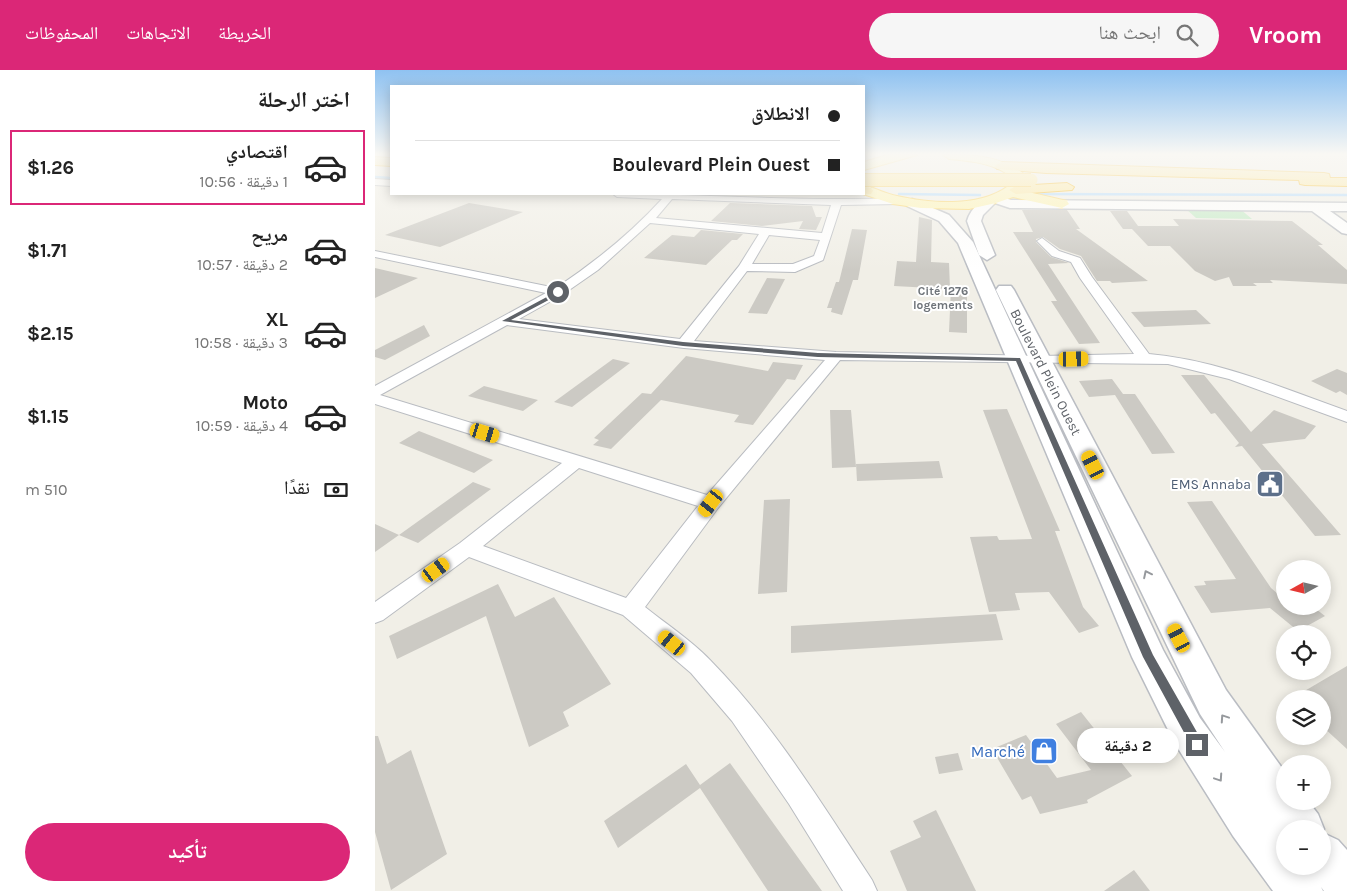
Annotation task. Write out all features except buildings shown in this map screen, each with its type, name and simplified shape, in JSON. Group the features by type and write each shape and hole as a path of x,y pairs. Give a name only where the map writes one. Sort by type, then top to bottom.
{"highway":[{"path":"1004,195 1018,193"}],"main road":[{"path":"891,193 906,202 953,205 1004,195 1062,204 1347,207"},
{"name":"Boulevard Plein Ouest","path":"1004,195 976,214 973,221 1149,657 1187,730 1248,821 1300,891"},
{"name":"Boulevard Plein Ouest","path":"906,202 944,218 965,242 1213,702 1260,772 1296,820"},
{"path":"1314,206 1347,230"},
{"path":"1331,865 1347,884"}],"street":[{"path":"643,195 837,202 906,202"},
{"path":"377,391 558,292 594,268 648,220 669,196"},
{"path":"743,267 784,269 813,263 819,258 837,202"},
{"path":"648,220 827,237"},
{"path":"683,344 743,267 765,232"},
{"path":"1041,242 1056,254 1069,256 1076,260 1086,278 1144,358"},
{"path":"375,254 558,292"},
{"path":"505,321 683,344 836,356 1029,360 1144,358 1192,364 1234,375 1347,417"},
{"path":"631,609 711,503 836,356"},
{"path":"377,391 576,461 711,503"},
{"path":"375,614 467,548 576,461"},
{"path":"467,548 631,609 699,666 721,687 799,794 861,891"}],"green space":[{"path":"1185,208 1240,209 1252,219 1196,218"}],"waterway":[{"path":"899,194 980,195"},
{"path":"1032,194 1347,195"}],"place":[{"name":"EMS Annaba","path":"1270,484"},
{"name":"Marché","path":"1044,751"}],"district":[{"name":"Cité 1276 logements","path":"943,298"}],"route":[{"path":"558,292 505,321 683,344 818,355 1018,359 1149,657 1187,730 1197,745"}]}
